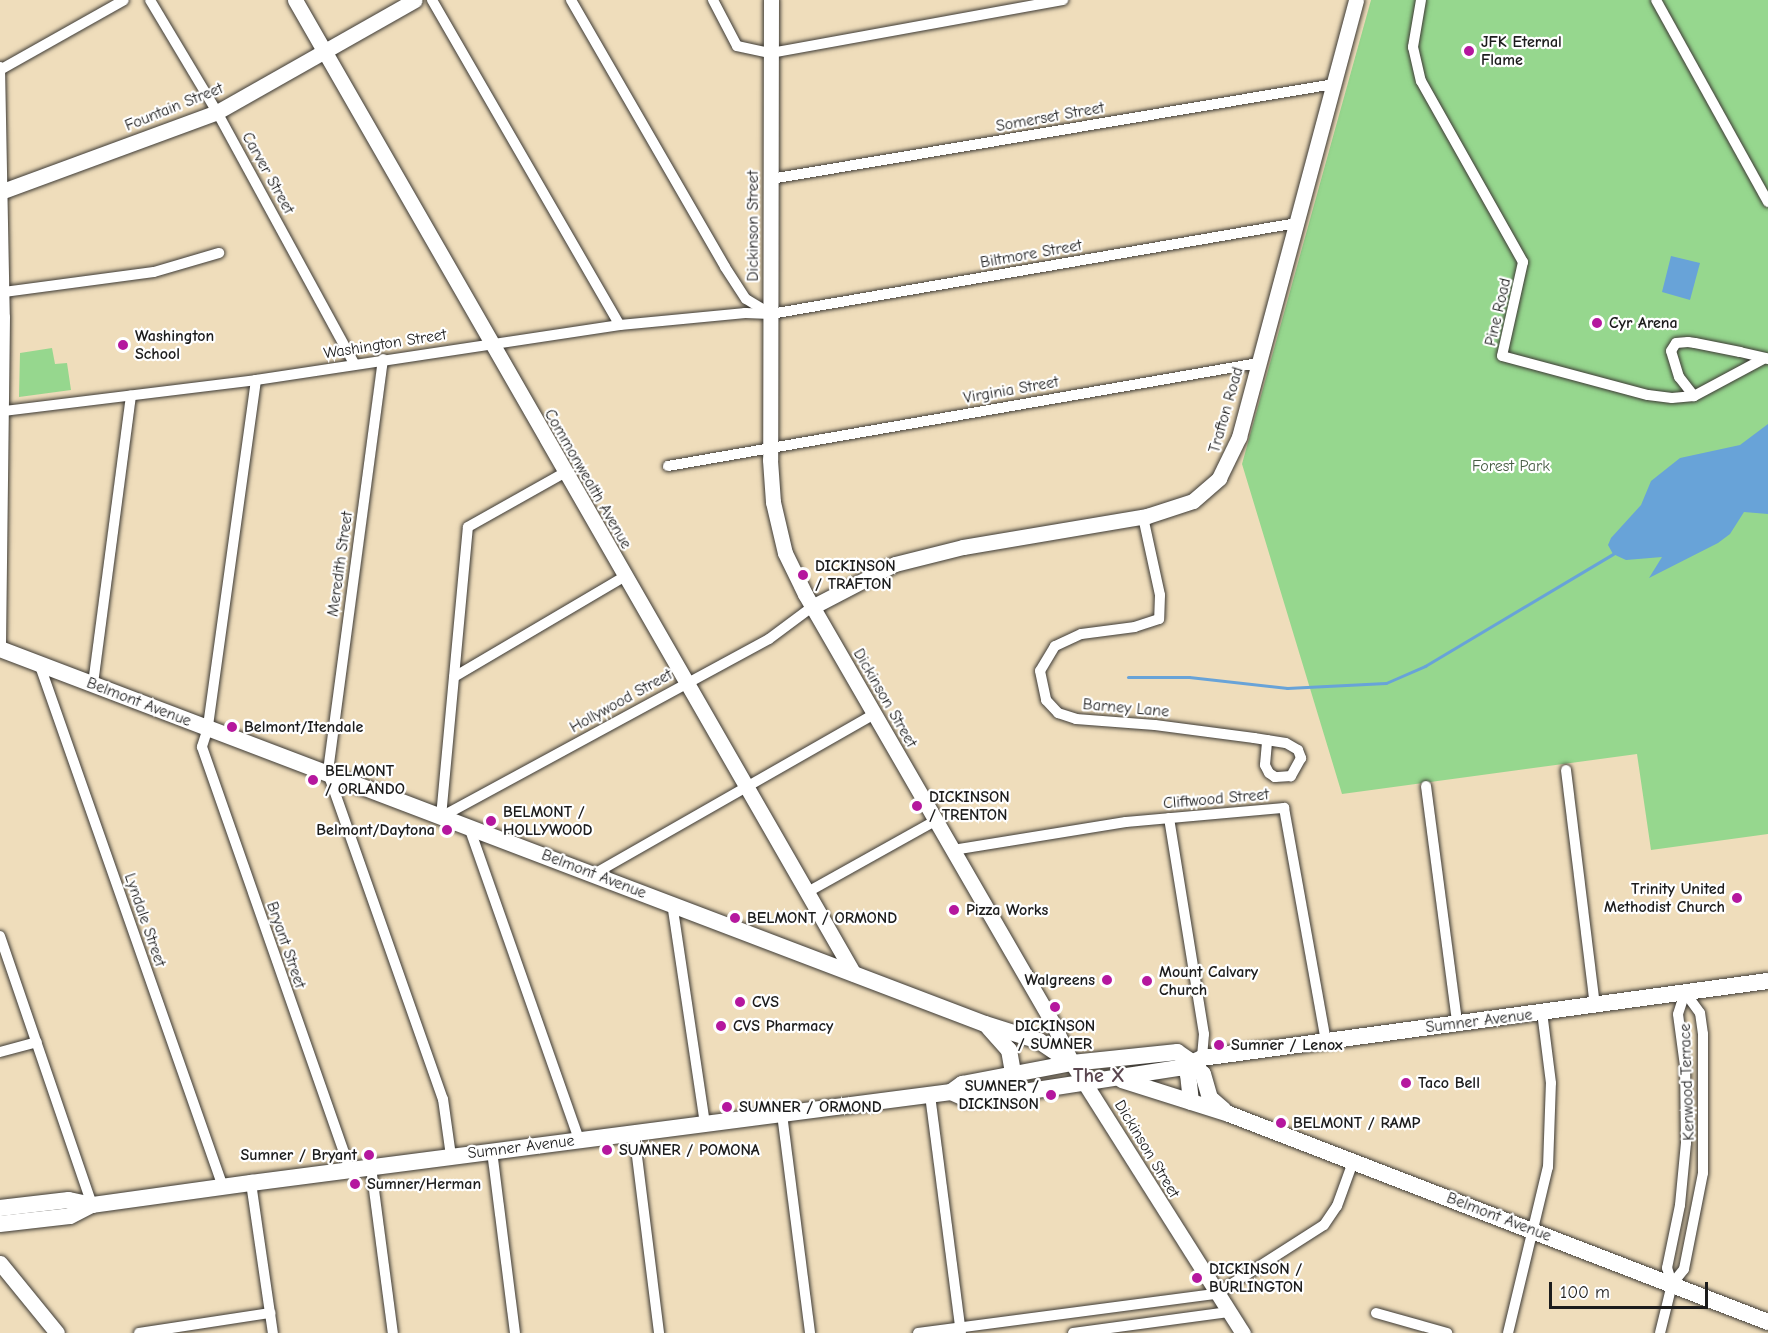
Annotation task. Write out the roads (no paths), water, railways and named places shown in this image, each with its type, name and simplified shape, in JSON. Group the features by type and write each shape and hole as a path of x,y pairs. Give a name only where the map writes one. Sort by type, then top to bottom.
{"main road":[{"name":"Belmont Avenue","path":"0,649 985,1024 1039,1041 1072,1063"},
{"name":"Sumner Avenue","path":"0,1224 70,1215 92,1205 634,1132 951,1092 967,1099 1017,1093 1179,1068 1196,1062 1326,1041 1768,981"},
{"name":"Belmont Avenue","path":"985,1024 1009,1050 1017,1093"},
{"name":"Sumner Avenue","path":"951,1092 956,1085 1072,1063 1177,1052 1196,1062"},
{"name":"Belmont Avenue","path":"1196,1062 1203,1074 1210,1098 1229,1114"},
{"path":"1191,1102 1188,1075 1196,1062"},
{"name":"Belmont Avenue","path":"1116,1078 1229,1114 1535,1230 1768,1322"},
{"name":"Sumner Avenue","path":"0,1208 69,1200 92,1205"}],"street":[{"path":"0,649 4,411 1,69 124,0"},
{"name":"Carver Street","path":"150,0 217,112 354,363"},
{"name":"Commonwealth Avenue","path":"295,0 564,473 854,974"},
{"name":"Fountain Street","path":"1,192 217,112 415,0"},
{"path":"432,0 620,325"},
{"path":"570,0 725,267 746,299 771,314"},
{"path":"713,0 737,46 771,53 1064,0"},
{"name":"Dickinson Street","path":"771,0 770,450 772,491 781,538 812,607 953,850 1072,1063 1216,1294 1243,1333"},
{"name":"Trafton Road","path":"812,607 861,579 913,558 1143,517 1192,501 1224,473 1237,443 1356,0"},
{"name":"Pine Road","path":"1421,0 1413,41 1421,81 1523,262 1502,356 1648,395 1672,399 1694,396 1767,359"},
{"path":"1656,0 1768,202"},
{"name":"Somerset Street","path":"771,180 1334,84"},
{"name":"Biltmore Street","path":"771,314 1297,223"},
{"path":"4,292 154,272 219,254"},
{"name":"Washington Street","path":"4,411 256,380 354,363 620,325 745,313 771,314"},
{"name":"Pine Road","path":"1694,396 1681,382 1673,362 1671,351 1676,343 1695,342 1767,359"},
{"name":"Meredith Street","path":"328,773 383,359"},
{"name":"Virginia Street","path":"668,466 1258,363"},
{"name":"Bryant Street","path":"256,380 208,728 202,747 350,1170"},
{"path":"93,684 131,396"},
{"path":"441,817 468,527 564,473"},
{"name":"Barney Lane","path":"1143,517 1160,595 1159,619 1134,627 1081,634 1061,642 1049,651 1041,665 1043,694 1053,709 1070,717 1267,740"},
{"path":"454,677 624,577"},
{"name":"Hollywood Street","path":"441,817 769,639 812,607"},
{"name":"Lyndale Street","path":"39,663 223,1186"},
{"path":"594,874 874,714"},
{"path":"1566,771 1595,1005"},
{"path":"328,773 443,1099 451,1156"},
{"path":"1426,786 1457,1023"},
{"name":"Cliftwood Street","path":"953,850 1169,818 1284,808 1326,1041"},
{"path":"1169,818 1204,1034 1196,1062"},
{"path":"806,893 935,821"},
{"path":"469,827 579,1140"},
{"path":"672,903 705,1123"},
{"path":"0,936 92,1205"},
{"name":"Kenwood Terrace","path":"1672,1284 1667,1268 1680,1205 1686,1143 1685,1066 1678,1014 1685,992"},
{"name":"Kenwood Terrace","path":"1672,1284 1684,1269 1689,1252 1701,1192 1705,1145 1706,1082 1701,1015 1685,992"},
{"path":"1508,1333 1546,1183 1551,1118 1542,1012"},
{"path":"0,1052 37,1042"},
{"path":"930,1095 961,1330"},
{"path":"782,1114 810,1333"},
{"path":"634,1132 659,1333"},
{"path":"1686,1143 1705,1145"},
{"path":"492,1151 515,1333"},
{"path":"918,1333 961,1330 1216,1294 1324,1225 1337,1206 1353,1161"},
{"path":"371,1167 393,1333"},
{"path":"251,1183 273,1333"},
{"path":"0,1263 57,1333"},
{"path":"1660,1333 1672,1284"},
{"path":"1073,1333 1229,1312"},
{"path":"139,1333 270,1314"},
{"path":"1376,1314 1447,1333"}],"water":[{"path":"1671,256 1700,263 1690,300 1662,292"},
{"path":"1768,424 1768,514 1744,512 1730,534 1718,543 1649,578 1662,557 1626,560 1613,554 1608,545 1611,538 1641,505 1651,481 1680,458 1740,445"}],"waterway":[{"path":"1128,677 1189,677 1287,688 1386,683 1425,666 1613,554"}],"place":[{"name":"JFK Eternal Flame","path":"1469,51"},
{"name":"Cyr Arena","path":"1597,323"},
{"name":"Washington School","path":"123,345"},
{"name":"DICKINSON / TRAFTON","path":"803,575"},
{"name":"Belmont/Itendale","path":"232,727"},
{"name":"BELMONT / ORLANDO","path":"313,780"},
{"name":"DICKINSON / TRENTON","path":"917,806"},
{"name":"BELMONT / HOLLYWOOD","path":"491,821"},
{"name":"Belmont/Daytona","path":"447,830"},
{"name":"Trinity United Methodist Church","path":"1737,898"},
{"name":"Pizza Works","path":"954,910"},
{"name":"BELMONT / ORMOND","path":"735,918"},
{"name":"Walgreens","path":"1107,980"},
{"name":"Mount Calvary Church","path":"1147,981"},
{"name":"CVS","path":"740,1002"},
{"name":"DICKINSON / SUMNER","path":"1055,1007"},
{"name":"CVS Pharmacy","path":"721,1026"},
{"name":"Sumner / Lenox","path":"1219,1045"},
{"name":"Taco Bell","path":"1406,1083"},
{"name":"SUMNER / DICKINSON","path":"1051,1095"},
{"name":"SUMNER / ORMOND","path":"727,1107"},
{"name":"BELMONT / RAMP","path":"1281,1123"},
{"name":"SUMNER / POMONA","path":"607,1150"},
{"name":"Sumner / Bryant","path":"369,1155"},
{"name":"Sumner/Herman","path":"355,1184"},
{"name":"DICKINSON / BURLINGTON","path":"1197,1278"}],"district":[{"name":"The X","path":"1099,1075"}],"park label":[{"name":"Forest Park","path":"1511,466"}]}
